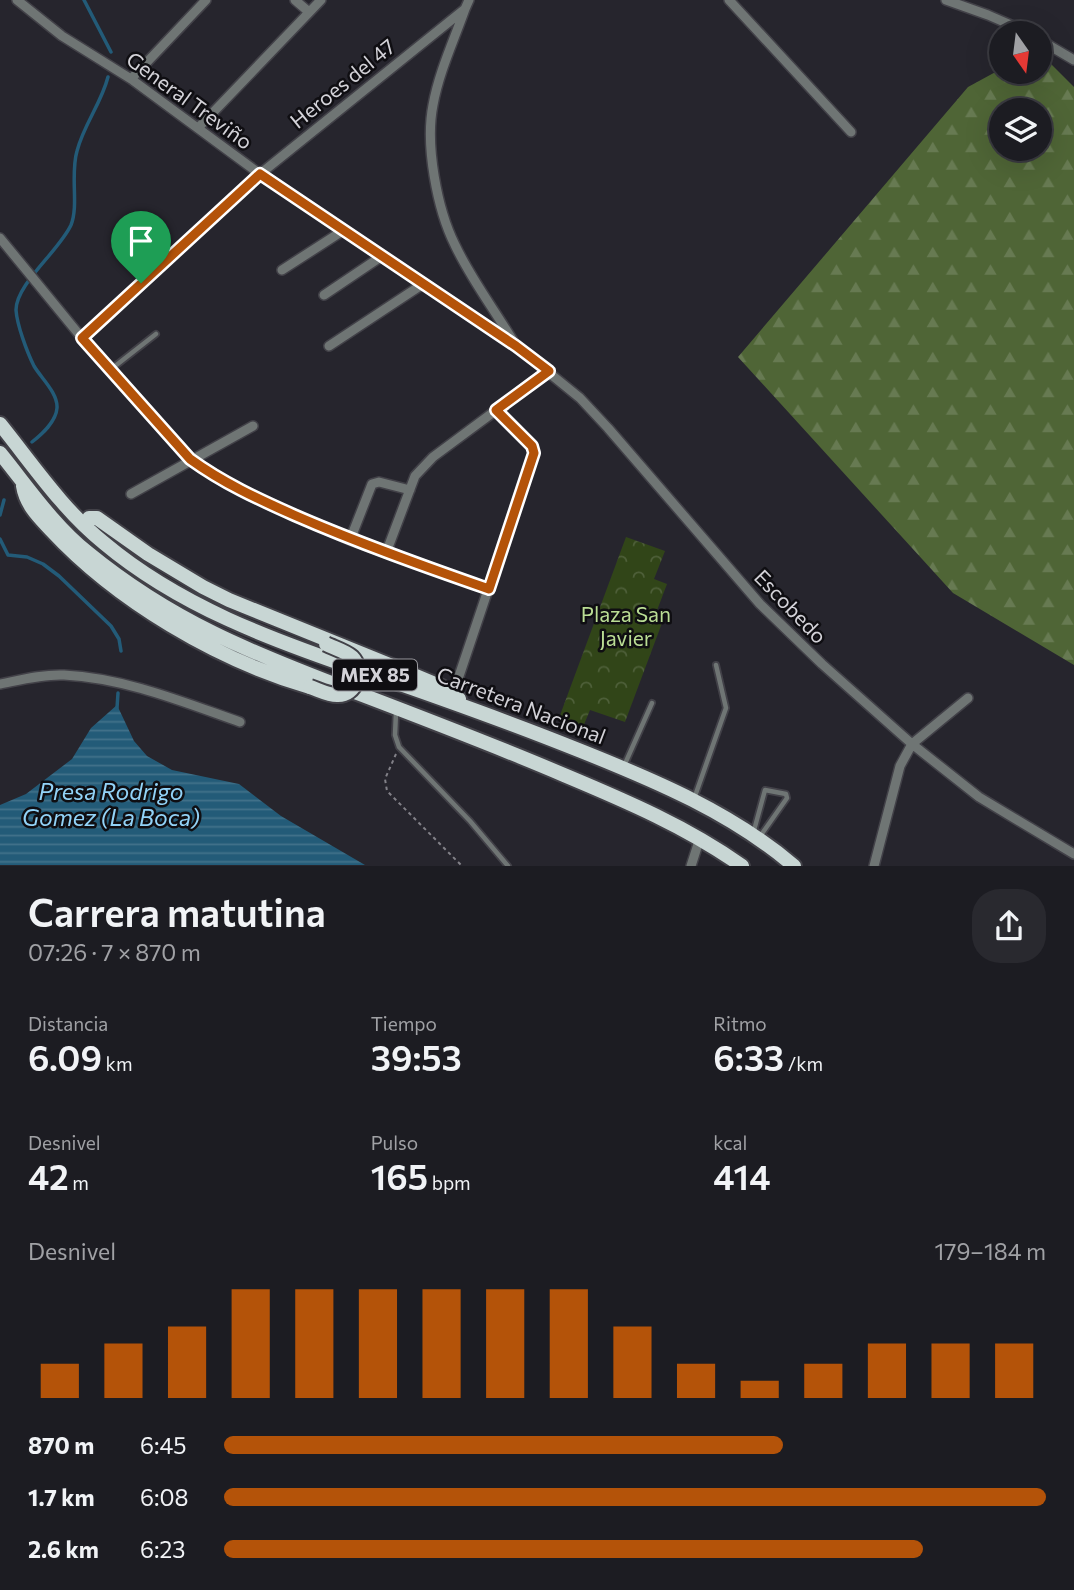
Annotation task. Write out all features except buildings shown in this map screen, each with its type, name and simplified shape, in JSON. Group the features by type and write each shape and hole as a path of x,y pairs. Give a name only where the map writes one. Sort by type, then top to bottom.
{"highway":[{"name":"Carretera Nacional","path":"0,424 65,507 105,544 132,564 208,610 292,647 467,707 623,768 693,800 756,836 794,866"},
{"name":"MEX 85","path":"0,453 70,537 144,596 200,628 247,650 458,730 612,795 700,838 742,866"},
{"name":"MEX 85","path":"23,481 24,494 37,515 63,543 122,592 207,644 240,660 338,695 348,693 354,686 358,671 355,661 345,653 211,598 151,562 89,519 65,507"},
{"name":"MEX 85","path":"89,519 97,518 148,554 220,596 392,666 453,694 467,707"}],"street":[{"name":"General Treviño","path":"17,0 62,36 131,79 260,174 516,346"},
{"path":"131,79 206,0"},
{"path":"295,0 309,12"},
{"path":"199,127 321,0"},
{"path":"729,0 851,132"},
{"path":"946,0 1002,21"},
{"path":"467,4 433,102 431,129 434,170 446,223 454,244 516,346"},
{"name":"Heroes del 47","path":"82,338 260,174 467,4"},
{"path":"1052,47 1074,60"},
{"path":"282,271 344,230"},
{"path":"0,238 82,338 190,459 246,494 350,540 489,589"},
{"path":"324,295 382,256"},
{"path":"328,346 423,284"},
{"name":"Escobedo","path":"516,346 549,371 608,428 760,604 822,664 912,744 990,804 1074,854"},
{"path":"386,553 415,476 433,457 549,371"},
{"path":"453,694 534,453 532,446 496,410"},
{"path":"131,494 253,426"},
{"path":"350,540 372,484 379,482 410,490"},
{"path":"0,684 26,678 62,675 109,680 240,722"},
{"path":"874,866 900,766 912,744 968,698"},
{"path":"692,864 700,838"}],"lane":[{"path":"110,370 156,334"},
{"path":"693,800 726,708 716,665"},
{"path":"623,768 652,702"},
{"path":"397,708 395,735 399,747 463,812 508,866"},
{"path":"765,790 786,794 787,798 756,836 765,790"}],"path":[{"path":"399,747 385,779 387,791 462,866"}],"green space":[{"path":"1052,65 1074,87 1074,665 953,593 738,357 968,87 989,76 989,84 1052,84"},
{"name":"Plaza San Javier","path":"626,537 665,551 654,579 667,584 656,613 665,615 625,722 590,710 583,727 559,718"}],"water":[{"name":"Presa Rodrigo Gomez (La Boca)","path":"117,705 134,741 147,756 172,770 239,784 281,816 365,865 0,865 0,805 26,794 72,759 91,728"}],"waterway":[{"path":"84,0 111,52"},
{"path":"32,442 51,423 57,402 34,366 25,346 16,310 18,300 30,279 71,225 77,151 108,77"},
{"path":"0,515 4,500"},
{"path":"0,539 8,555 27,557 43,564 59,576 111,626 119,639 121,651"},
{"path":"117,708 118,693"}],"route":[{"path":"260,174 549,371 496,410 532,446 534,453 489,589 350,540 246,494 190,459 82,338 141,283 260,174"}]}
